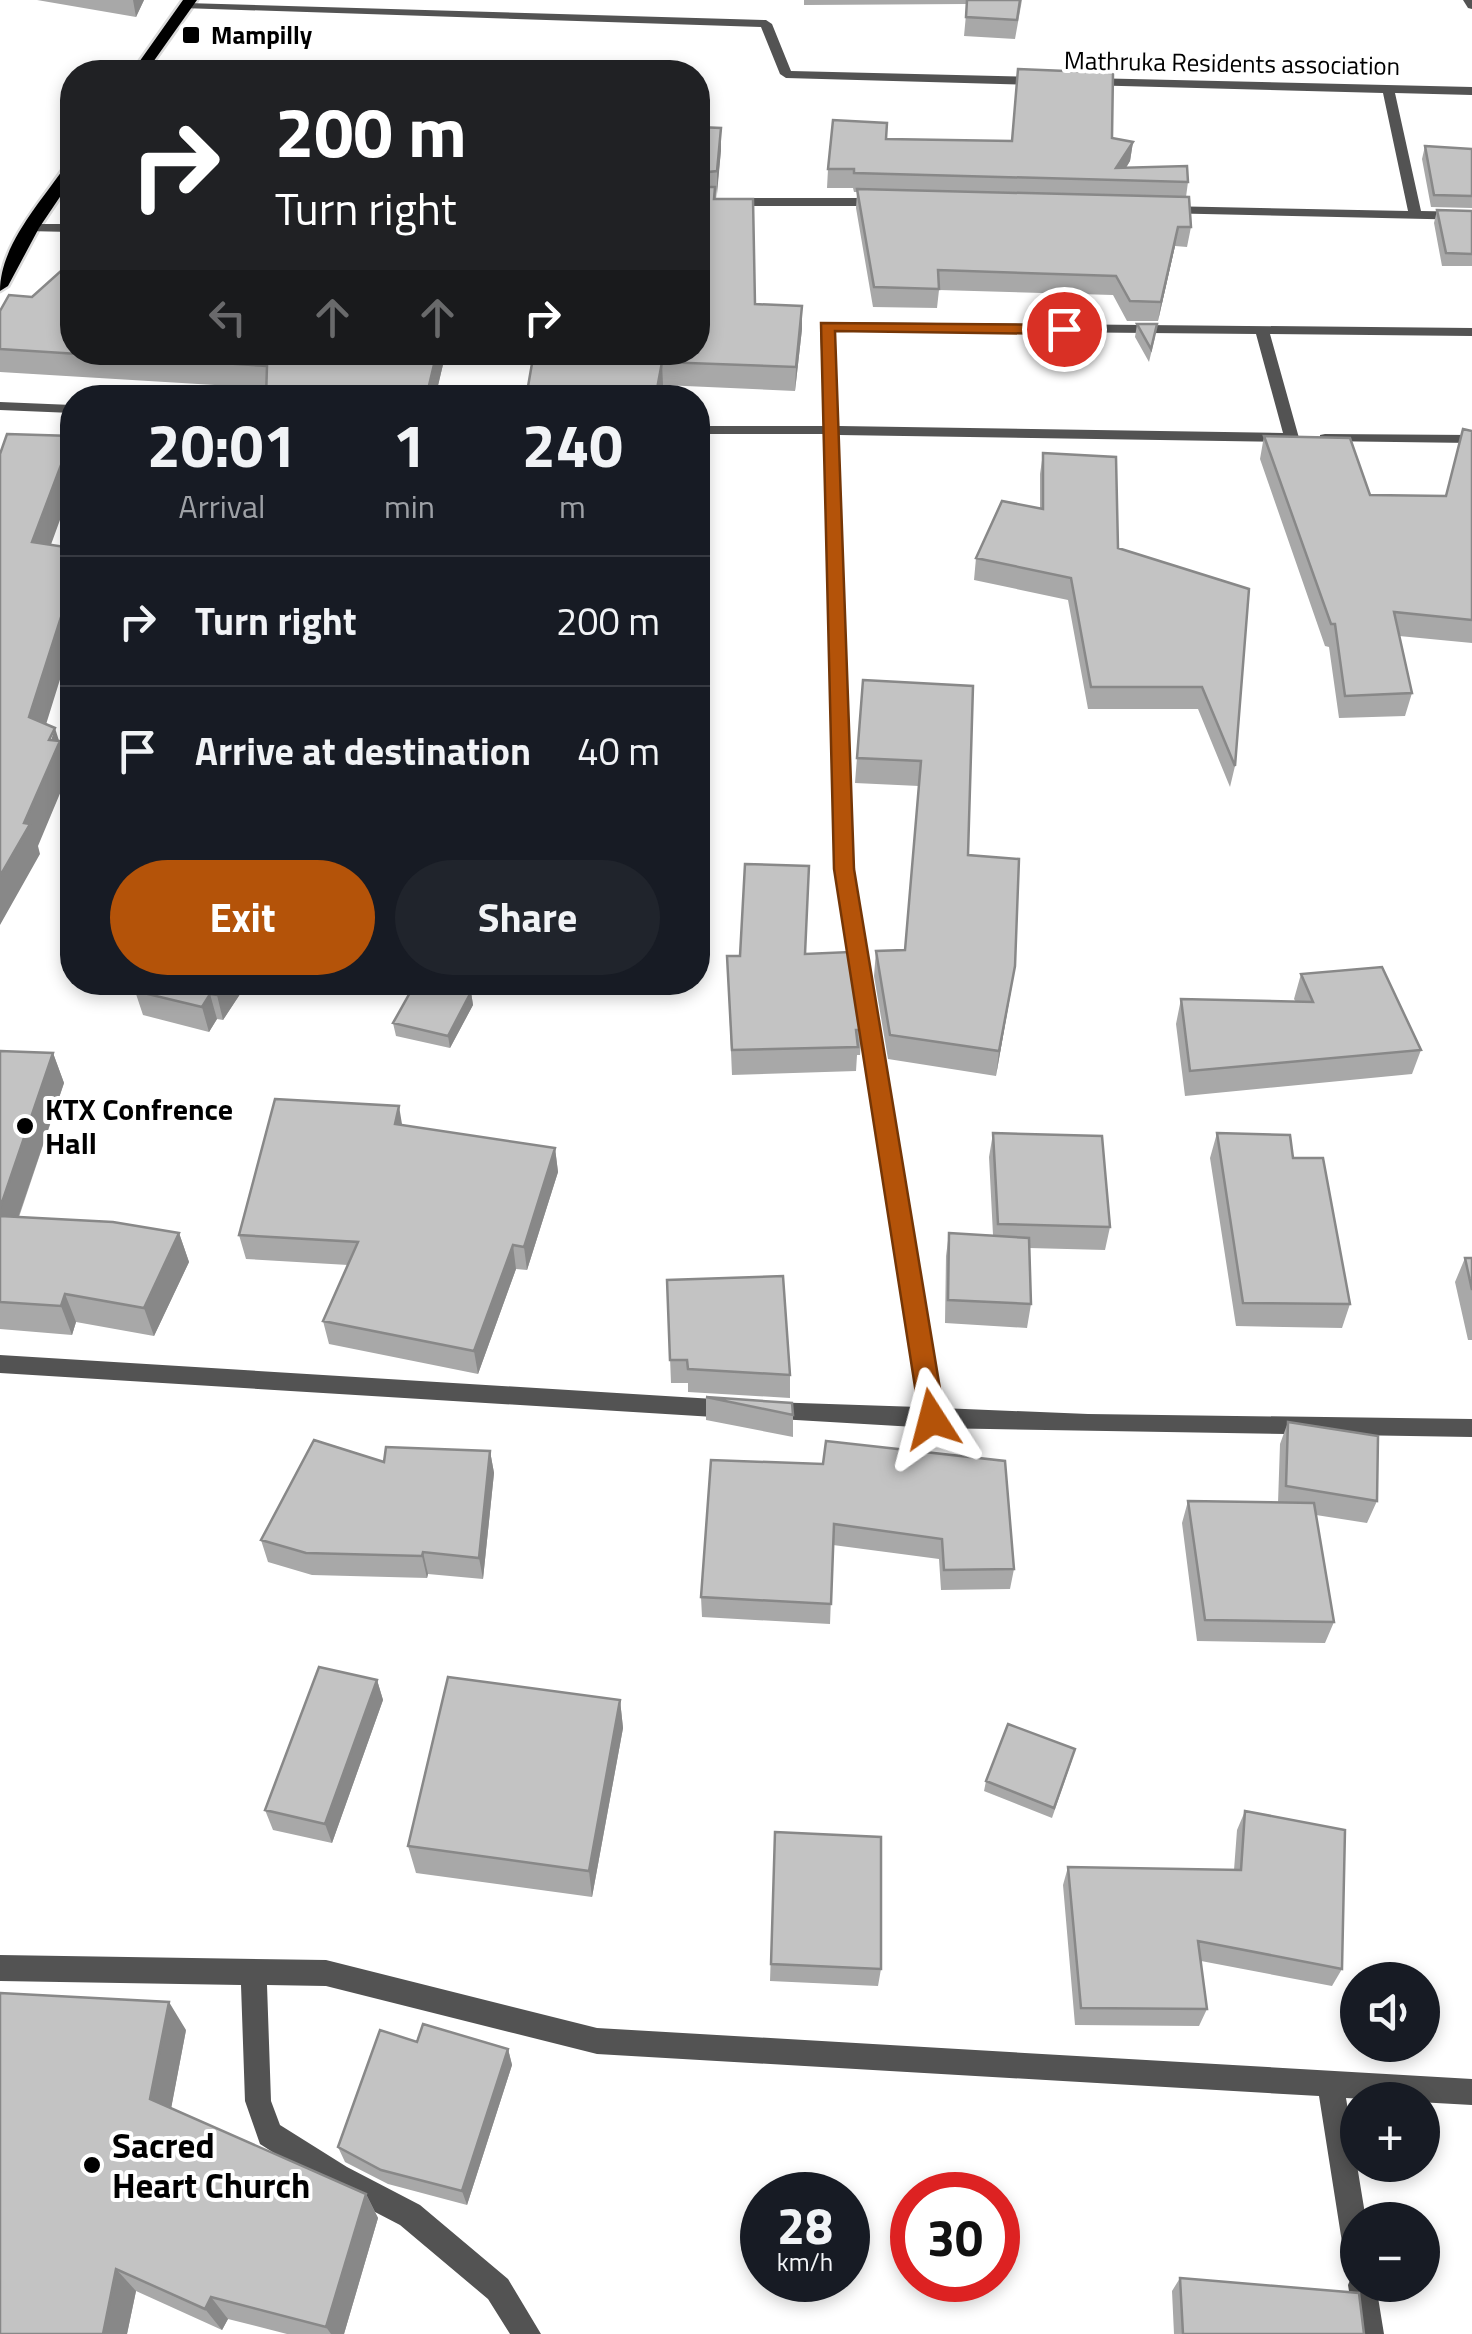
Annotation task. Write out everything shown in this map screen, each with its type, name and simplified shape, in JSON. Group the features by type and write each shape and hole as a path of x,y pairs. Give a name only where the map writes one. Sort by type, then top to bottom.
{"main road":[{"path":"148,60 188,3"},
{"path":"0,286 31,228 60,186"}],"street":[{"name":"Mathruka Residents association","path":"188,3 766,24 786,74 1059,81"},
{"name":"Mathruka Residents association","path":"1078,82 1472,90"},
{"path":"1388,90 1415,213"},
{"path":"710,202 904,202"},
{"path":"1138,210 1472,216"},
{"path":"31,228 60,228"},
{"path":"932,1419 844,869 827,326 1472,332"},
{"path":"1262,332 1292,438"},
{"path":"0,406 60,408"},
{"path":"710,430 1472,439"},
{"path":"0,1364 932,1419 1472,1428"},
{"path":"0,1968 326,1973 597,2041 1331,2087 1472,2092"},
{"path":"254,1971 258,2100 270,2134 337,2177 410,2215 498,2289 527,2334"},
{"path":"1331,2087 1349,2202"},
{"path":"1365,2302 1370,2334"}],"building":[{"path":"967,0 1020,0 1017,20 966,17"},
{"path":"1018,69 1113,73 1112,138 1133,142 1116,168 1187,166 1188,182 854,173 854,169 828,169 833,120 887,123 886,139 1012,141"},
{"path":"710,128 721,128 717,171 710,172"},
{"path":"1425,146 1472,149 1472,196 1434,195"},
{"path":"710,187 715,187 714,199 753,199 755,304 802,306 796,367 710,364"},
{"path":"857,189 1189,197 1191,227 1178,227 1161,302 1130,301 1116,276 938,270 939,289 874,287"},
{"path":"1437,210 1472,211 1472,254 1446,253"},
{"path":"60,272 60,353 0,349 0,311 9,295 32,297"},
{"path":"1137,324 1157,324 1151,349"},
{"path":"251,365 434,365 429,385 266,385 267,366"},
{"path":"532,365 661,365 658,385 528,385"},
{"path":"1463,429 1472,431 1472,620 1394,612 1412,693 1345,696 1335,624 1331,624 1264,436 1350,438 1370,495 1446,496"},
{"path":"7,434 60,436 60,468 32,542 60,546 60,620 29,717 55,728 49,740 60,741 24,823 30,824 0,876 0,454"},
{"path":"1043,453 1116,457 1118,548 1249,589 1235,766 1202,687 1091,687 1071,578 976,558 1002,501 1043,509"},
{"path":"863,680 973,686 968,855 1019,859 1015,966 999,1051 890,1035 876,951 905,950 921,761 857,758"},
{"path":"745,864 809,866 805,954 850,952 862,1030 856,1030 858,1047 732,1050 727,956 740,956"},
{"path":"1382,967 1421,1050 1190,1071 1181,999 1313,1002 1301,974"},
{"path":"152,995 209,995 202,1007"},
{"path":"409,995 469,995 448,1036 393,1023"},
{"path":"0,1051 53,1053 0,1208"},
{"path":"275,1099 399,1106 395,1124 555,1148 524,1247 513,1245 474,1351 323,1321 358,1242 239,1235"},
{"path":"993,1133 1102,1136 1110,1227 998,1224"},
{"path":"1217,1133 1290,1135 1293,1158 1323,1158 1350,1304 1243,1303"},
{"path":"0,1216 113,1222 179,1233 144,1308 65,1294 61,1306 0,1302"},
{"path":"949,1233 1029,1238 1031,1304 948,1300"},
{"path":"1465,1258 1472,1258 1472,1290"},
{"path":"783,1276 790,1375 688,1369 687,1360 670,1360 667,1280"},
{"path":"706,1397 792,1403 793,1415"},
{"path":"1288,1422 1378,1436 1377,1501 1286,1486"},
{"path":"314,1440 384,1462 386,1447 490,1451 479,1558 423,1552 422,1556 306,1553 261,1540"},
{"path":"826,1441 1005,1461 1014,1569 944,1570 942,1539 834,1524 831,1604 701,1597 711,1460 823,1464"},
{"path":"1188,1501 1314,1503 1334,1622 1205,1620"},
{"path":"319,1667 377,1680 325,1824 265,1810"},
{"path":"448,1677 620,1700 589,1871 408,1846"},
{"path":"1008,1724 1075,1749 1054,1808 986,1781"},
{"path":"1245,1811 1345,1830 1340,1969 1198,1941 1207,2009 1081,2008 1068,1867 1241,1870"},
{"path":"775,1832 881,1837 881,1969 771,1964"},
{"name":"Sacred Heart Church","path":"0,1993 169,2002 150,2099 366,2194 326,2327 211,2297 205,2309 116,2269 103,2334 0,2334"},
{"path":"423,2024 508,2049 462,2191 381,2170 338,2147 380,2030 417,2042"},
{"path":"1180,2278 1340,2291 1340,2302 1360,2302 1364,2334 1183,2334"}],"place":[{"name":"Mampilly","path":"191,35"},
{"name":"KTX Confrence Hall","path":"25,1126"},
{"name":"Sacred Heart Church","path":"92,2165"}],"route":[{"path":"932,1419 844,869 827,326 1064,329"}]}
